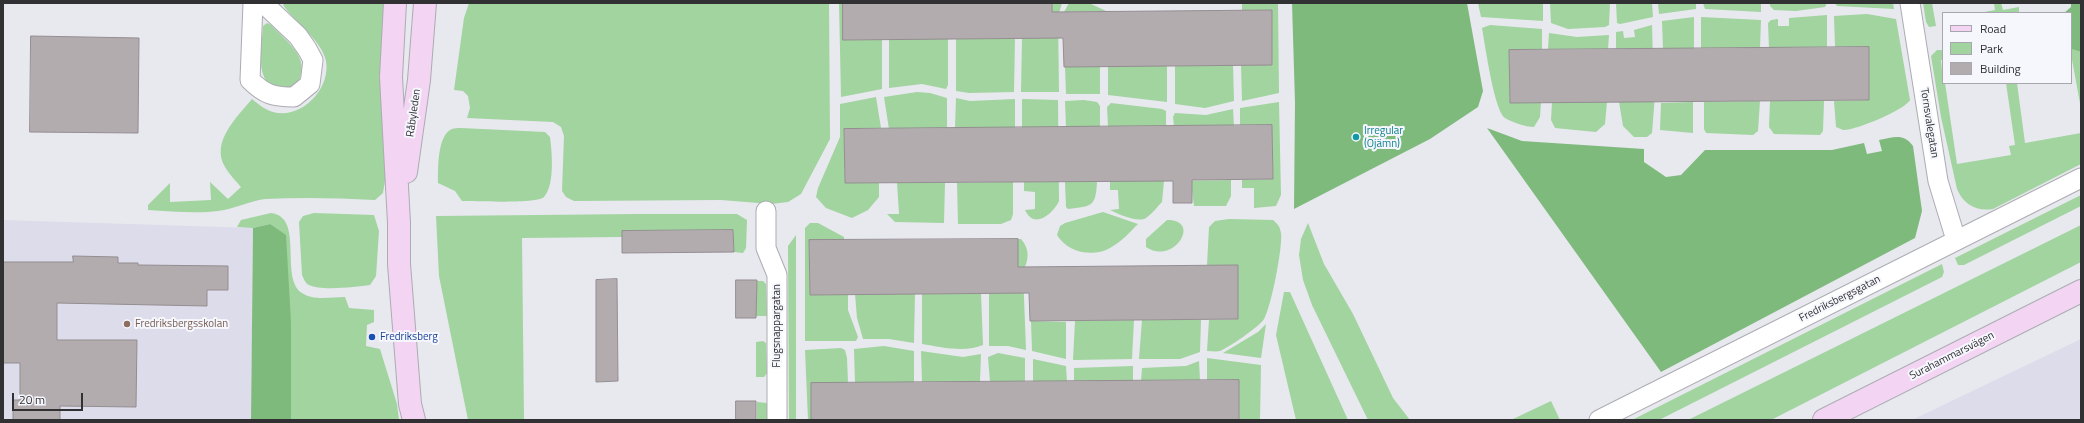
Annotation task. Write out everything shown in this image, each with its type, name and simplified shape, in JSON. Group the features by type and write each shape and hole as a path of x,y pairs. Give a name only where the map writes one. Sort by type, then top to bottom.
{"main road":[{"name":"Råbyleden","path":"395,3 391,77 399,223 399,272 410,404 414,420"},
{"name":"Råbyleden","path":"399,223 419,80 425,3"},
{"name":"Surahammarsvägen","path":"1824,420 2081,291"}],"street":[{"path":"253,3 250,80 260,90 277,97 294,97 310,84 313,60 298,36 263,3"},
{"name":"Tornsvalegatan","path":"1910,3 1938,180 1956,240"},
{"name":"Fredriksbergsgatan","path":"1599,420 2081,178"},
{"name":"Flugsnappargatan","path":"766,211 766,248 777,275 777,420"}],"shaded area":[{"name":"Fredriksbergsskolan","path":"3,220 253,228 251,420 3,420"},
{"path":"2081,339 2081,420 1912,420"}],"green space":[{"path":"285,3 385,3 387,169 383,193 375,200 320,198 265,199 230,209 210,212 148,210 148,205 170,183 170,202 211,200 210,182 228,199 241,187 225,167 221,158 223,139 233,121 252,99 270,111 284,113 303,107 319,92 324,82 326,61 319,46 283,5"},
{"path":"469,3 829,3 830,139 801,194 788,202 771,204 721,200 574,201 566,197 562,191 564,136 561,127 553,122 467,118 470,108 468,96 463,91 454,90 464,18"},
{"path":"839,3 843,3 843,40 882,39 882,89 841,97"},
{"path":"1052,3 1062,3 1058,17 1059,92 1021,92 1022,38 1052,38"},
{"path":"1069,3 1089,3 1106,11 1064,12"},
{"path":"1242,3 1278,3 1279,93 1242,101 1241,65 1272,64 1272,10 1242,10"},
{"path":"1292,3 1467,3 1483,91 1478,107 1430,139 1294,209 1295,102"},
{"path":"1478,3 1543,3 1543,21 1481,17"},
{"path":"1550,3 1610,3 1609,25 1605,27 1568,29 1551,23"},
{"path":"1616,3 1652,3 1653,17 1620,24 1617,23"},
{"path":"1658,3 1696,3 1696,9 1659,14"},
{"path":"1703,3 1761,3 1761,12 1705,9"},
{"path":"1770,3 1827,3 1825,7 1796,11 1774,10 1770,6"},
{"path":"1835,3 1893,3 1894,9 1837,6"},
{"path":"1923,3 1932,3 1936,26 1929,27 1926,22"},
{"path":"1994,3 2001,3 2003,10 2019,7 2019,12 1984,12 1995,10"},
{"path":"2071,3 2081,3 2081,52 2072,49 2072,12 2065,12 2071,7"},
{"path":"1867,14 1896,19 1910,100 1899,109 1879,119 1857,127 1843,130 1836,127 1834,101 1869,100 1869,47 1835,47 1834,16"},
{"path":"1827,15 1827,47 1769,48 1768,23 1771,20 1778,19 1778,26 1789,26 1789,18"},
{"path":"1694,17 1694,49 1663,49 1662,21"},
{"path":"1701,17 1761,20 1760,48 1701,48"},
{"path":"267,23 271,25 292,46 301,61 302,69 295,87 272,88 263,75 261,67 261,51 263,26"},
{"path":"1490,25 1542,29 1542,49 1509,50 1510,102 1541,102 1540,117 1534,127 1523,125 1505,118 1497,103 1482,28"},
{"path":"1652,25 1653,58 1647,58 1647,48 1616,49 1616,32 1623,31 1624,38 1635,37 1634,30"},
{"path":"1549,33 1577,37 1609,35 1608,49 1548,49"},
{"path":"1015,38 1014,92 969,93 956,91 956,39"},
{"path":"889,39 948,39 948,85 946,89 922,84 889,88"},
{"path":"2072,49 2081,52 2081,109 2072,60"},
{"path":"1937,50 1942,50 1942,84 1945,84 1957,164 2011,155 2009,146 2015,145 2006,84 2017,84 2025,143 2081,133 2081,164 1993,209 1987,210 1971,206 1963,199 1957,189 1941,117 1931,56"},
{"path":"1233,65 1234,101 1205,108 1175,104 1175,66"},
{"path":"1100,66 1100,94 1066,94 1065,67"},
{"path":"1108,66 1167,66 1167,102 1108,95"},
{"path":"917,92 930,93 947,98 947,128 889,129 884,97"},
{"path":"1655,95 1652,133 1647,137 1634,137 1623,126 1619,102"},
{"path":"876,97 881,128 844,129 845,183 879,183 879,197 868,210 852,218 826,208 816,197 818,188 840,137 840,104"},
{"path":"956,98 970,101 1015,99 1015,128 955,128"},
{"path":"1022,99 1058,100 1059,201 1048,215 1038,219 1033,219 1025,210 1035,209 1035,192 1024,191 1024,182 1053,182 1022,128"},
{"path":"1084,100 1097,102 1100,106 1100,127 1066,127 1065,101"},
{"path":"1760,101 1758,131 1753,135 1706,133 1704,129 1704,102"},
{"path":"1770,101 1824,101 1823,131 1820,135 1774,134 1769,127"},
{"path":"1279,102 1281,195 1276,206 1254,208 1254,188 1242,188 1242,180 1273,179 1272,125 1240,125 1240,108"},
{"path":"1552,102 1607,102 1605,124 1596,132 1555,128 1551,120"},
{"path":"1693,102 1693,133 1660,130 1661,103"},
{"path":"1111,103 1162,109 1166,111 1166,126 1108,127 1107,107"},
{"path":"1233,109 1234,126 1174,126 1173,117 1175,113 1206,115"},
{"path":"461,128 545,132 550,137 552,168 550,185 544,197 530,201 462,201 455,191 438,183 439,153 443,138 452,129"},
{"path":"1487,128 1522,141 1644,149 1644,162 1666,177 1681,175 1705,150 1832,150 1864,143 1867,154 1882,151 1879,140 1898,137 1906,139 1913,146 1922,211 1915,238 1661,372"},
{"path":"1231,180 1231,196 1226,206 1194,206 1192,190 1182,190 1182,181"},
{"path":"1097,181 1094,200 1091,204 1083,207 1068,209 1066,207 1065,182"},
{"path":"1110,181 1164,181 1162,202 1146,218 1133,219 1118,214 1110,210 1119,209 1118,190 1110,190"},
{"path":"1013,182 1013,214 1011,220 1001,224 958,224 957,183"},
{"path":"897,183 945,183 944,223 895,222 887,214 899,214"},
{"path":"2081,195 2081,206 1964,265 1958,265 1955,258"},
{"path":"1103,212 1138,224 1114,246 1096,253 1080,252 1073,249 1061,241 1057,235 1060,226 1065,223"},
{"path":"271,213 281,217 287,225 290,236 292,275 295,285 302,293 317,298 345,297 349,308 374,310 374,322 367,325 366,346 380,349 397,404 399,420 291,420 291,322 270,224 253,228 237,227 241,220"},
{"path":"314,213 374,215 379,231 376,276 370,285 322,288 314,287 306,282 302,275 299,222 303,216"},
{"path":"737,214 747,220 746,248 743,253 734,252 733,230 622,231 622,237 522,238 524,420 468,420 439,276 436,216"},
{"path":"1229,219 1275,221 1281,233 1278,263 1270,303 1267,313 1261,323 1224,349 1220,351 1207,351 1209,320 1238,319 1238,266 1207,265 1209,227 1215,221"},
{"path":"1167,220 1178,222 1183,227 1183,234 1180,241 1174,247 1166,251 1156,251 1146,247 1146,239"},
{"path":"810,223 818,223 844,237 844,240 809,240 810,295 848,294 848,310 858,337 856,341 805,341 805,228"},
{"path":"1308,223 1324,264 1353,314 1393,398 1410,420 1368,420 1312,305 1303,280 1299,255 1301,239"},
{"path":"270,224 286,235 291,322 291,420 251,420 253,228"},
{"path":"2081,225 2081,262 1771,420 1688,420"},
{"path":"796,235 796,420 789,420 788,246"},
{"path":"1018,239 1021,239 1024,243 1028,255 1023,271 1026,350 1008,346 989,346 989,293 1018,293"},
{"path":"1942,264 1944,272 1942,277 1659,420 1632,420"},
{"path":"757,281 763,281 766,284 767,316 756,316"},
{"path":"1284,292 1290,292 1348,420 1296,420 1276,335"},
{"path":"981,293 983,345 969,349 961,349 922,344 922,294"},
{"path":"855,294 915,294 914,343 889,339 863,339 857,318"},
{"path":"1134,320 1132,359 1073,360 1075,321"},
{"path":"1142,320 1201,320 1200,352 1180,359 1139,359"},
{"path":"1031,321 1066,322 1066,359 1032,351"},
{"path":"1266,324 1261,358 1223,353 1258,332"},
{"path":"763,341 766,343 767,373 764,377 756,377 756,342"},
{"path":"884,346 914,351 914,383 855,383 854,349"},
{"path":"841,348 845,350 847,358 848,383 811,383 811,420 808,420 805,350"},
{"path":"921,351 963,357 981,354 980,382 922,382"},
{"path":"998,353 1025,358 1025,420 990,382 988,357"},
{"path":"1207,358 1261,365 1260,420 1239,420 1239,380 1207,380"},
{"path":"1033,359 1066,366 1067,382 1033,382"},
{"path":"1199,361 1200,380 1141,381 1142,368 1186,366"},
{"path":"1133,366 1133,381 1074,381 1074,368"},
{"path":"1551,401 1560,420 1511,420"},
{"path":"757,402 767,403 767,420 757,420"}],"building":[{"path":"843,3 1052,3 1052,12 1272,10 1272,65 1064,67 1063,38 843,40"},
{"path":"31,36 139,38 138,133 30,132"},
{"path":"1869,47 1869,100 1510,103 1509,50"},
{"path":"1272,125 1273,179 1192,180 1192,203 1173,203 1173,181 845,183 844,129"},
{"path":"733,230 734,252 622,253 622,231"},
{"path":"1018,239 1018,267 1238,265 1238,319 1030,321 1029,293 810,295 809,240"},
{"path":"73,256 118,257 118,263 138,263 138,265 228,266 228,290 207,290 207,306 57,303 57,340 137,340 136,407 60,406 60,420 13,420 13,400 20,400 20,363 3,363 3,262 73,262"},
{"path":"617,279 618,381 596,382 596,280"},
{"path":"736,280 757,280 756,318 736,318"},
{"path":"1239,380 1239,420 811,420 811,383"},
{"path":"736,401 756,401 756,420 736,420"}],"place":[{"name":"Irregular (Ojämn)","path":"1356,137"},
{"name":"Fredriksbergsskolan","path":"127,324"},
{"name":"Fredriksberg","path":"372,337"}]}
